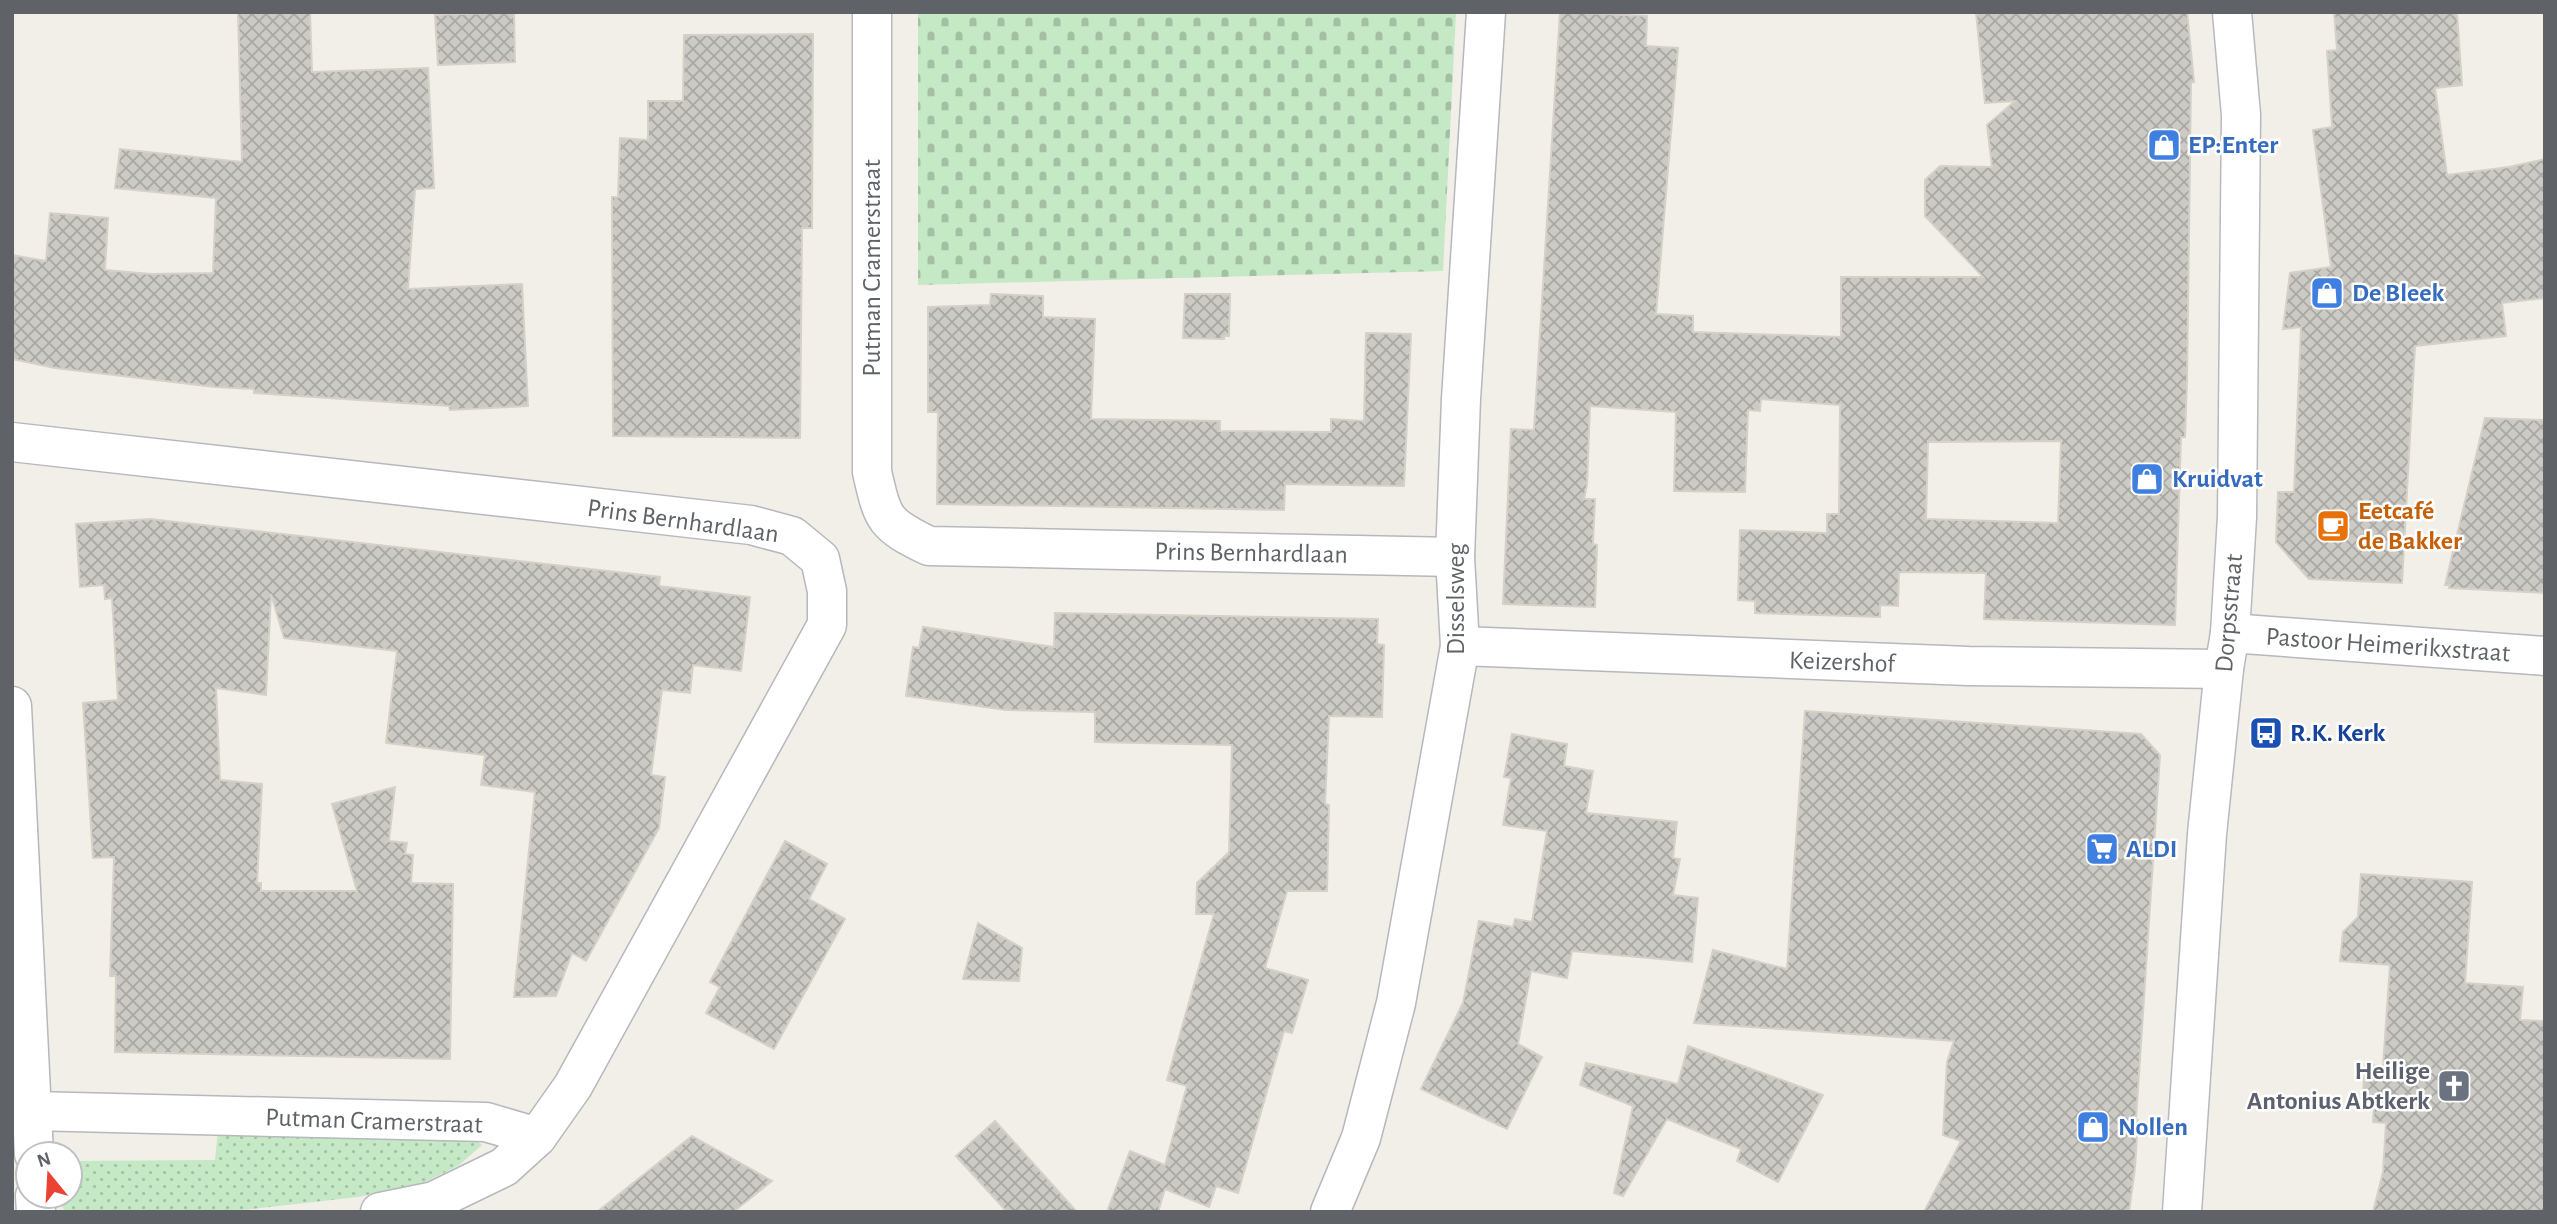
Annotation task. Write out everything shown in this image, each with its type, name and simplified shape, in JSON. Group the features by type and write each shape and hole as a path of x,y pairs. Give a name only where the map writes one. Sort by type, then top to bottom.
{"street":[{"name":"Putman Cramerstraat","path":"872,12 872,472 881,511 888,519"},
{"name":"Disselsweg","path":"1330,1212 1361,1138 1396,1003 1460,646 1455,557 1461,399 1486,12"},
{"name":"Dorpsstraat","path":"2182,1212 2207,834 2227,651 2237,517 2241,115 2232,12"},
{"name":"Prins Bernhardlaan","path":"12,442 751,525 792,536 820,559 827,591 827,625 573,1086 537,1137"},
{"name":"Prins Bernhardlaan","path":"888,519 899,532 929,546 1455,557"},
{"name":"Keizershof","path":"1460,646 1968,666 2227,651"},
{"name":"Pastoor Heimerikxstraat","path":"2227,651 2545,656"},
{"path":"12,706 33,1140"},
{"name":"Putman Cramerstraat","path":"32,1111 486,1122 537,1137"},
{"name":"Putman Cramerstraat","path":"380,1212 434,1201 504,1167 537,1137"}],"green space":[{"path":"918,12 1456,12 1443,271 918,285"},
{"path":"218,1131 471,1135 482,1145 458,1166 423,1183 358,1197 225,1212 64,1210 84,1210 84,1161 215,1160"}],"building":[{"path":"238,12 310,12 312,72 428,68 434,188 415,189 408,289 522,284 528,406 450,410 449,406 254,393 254,389 215,387 55,368 12,359 12,255 46,261 50,213 108,218 105,270 151,274 213,273 216,198 115,188 120,149 242,162"},
{"path":"514,12 515,62 438,65 435,15"},
{"path":"1560,12 1647,16 1646,46 1678,48 1656,314 1693,316 1693,332 1841,337 1841,277 1983,277 1925,216 1925,180 1940,166 1992,167 1987,125 2015,101 1985,103 1976,12 2187,12 2194,82 2191,82 2187,381 2185,437 2181,437 2175,625 1984,619 1986,573 1899,572 1898,606 1880,605 1880,617 1755,613 1755,601 1738,600 1740,530 1827,533 1827,514 1839,514 1840,405 1761,399 1760,411 1748,410 1745,492 1674,491 1676,412 1590,406 1584,499 1595,499 1595,607 1503,604 1511,429 1534,430","holes":["2061,441 2058,523 1926,519 1928,442"]},
{"path":"2334,12 2457,12 2462,85 2435,88 2447,175 2545,159 2545,298 2502,303 2506,336 2415,346 2402,583 2309,579 2276,542 2278,492 2294,492 2301,327 2283,329 2290,273 2331,267 2313,130 2332,127 2327,51 2337,50"},
{"path":"813,34 812,228 802,228 800,438 613,436 612,197 618,197 620,138 648,140 648,101 683,101 684,35"},
{"path":"991,294 1043,296 1043,317 1095,319 1091,419 1220,421 1220,431 1331,432 1331,419 1364,421 1366,333 1411,334 1404,486 1285,484 1284,510 937,504 938,412 928,412 928,307 990,305"},
{"path":"1185,294 1230,294 1229,336 1224,336 1224,339 1183,338"},
{"path":"2485,418 2545,420 2545,593 2449,588 2450,585 2445,585"},
{"path":"150,519 660,577 659,586 750,597 741,671 693,665 690,693 662,690 651,775 665,777 659,828 586,961 572,953 556,996 514,997 535,792 481,785 485,755 386,743 397,651 284,638 271,594 266,695 216,688 220,780 262,784 257,883 261,883 261,891 357,891 332,804 395,787 389,841 407,843 405,854 413,855 411,883 453,884 450,1059 115,1052 116,976 110,976 114,857 93,858 83,703 118,700 112,598 105,599 104,585 80,587 76,524"},
{"path":"1055,613 1378,619 1377,644 1384,645 1382,717 1329,716 1325,804 1329,805 1327,891 1287,891 1265,968 1308,980 1292,1033 1284,1031 1238,1193 1216,1186 1209,1207 1165,1189 1158,1212 1107,1212 1130,1151 1165,1165 1187,1086 1167,1080 1214,914 1196,914 1197,883 1229,852 1232,745 1095,742 1095,712 1006,710 906,696 913,647 919,648 923,627 1054,647"},
{"path":"1805,711 2141,734 2160,755 2135,1168 2129,1212 1924,1212 1961,1141 1943,1135 1947,1062 1954,1041 1694,1023 1713,950 1787,969"},
{"path":"1512,734 1567,744 1564,766 1593,771 1586,813 1677,822 1673,858 1680,859 1673,895 1698,898 1692,962 1572,951 1567,978 1531,971 1518,1044 1542,1057 1507,1129 1421,1089 1463,1003 1479,921 1513,927 1515,919 1532,922 1547,831 1503,825 1511,778 1504,777"},
{"path":"785,841 827,864 809,899 845,919 774,1049 706,1013 720,987 710,982"},
{"name":"Heilige Antonius Abtkerk","path":"2361,874 2472,882 2465,983 2523,987 2520,1020 2545,1021 2545,1212 2373,1212 2383,1172 2386,1123 2373,1122 2374,1107 2362,1107 2365,1065 2383,1066 2390,965 2340,961 2343,932 2358,917"},
{"path":"978,923 1022,948 1019,981 963,979"},
{"path":"1688,1046 1823,1095 1778,1182 1737,1161 1741,1149 1667,1119 1623,1196 1614,1193 1633,1106 1580,1085 1586,1063 1678,1084"},
{"path":"995,1121 1077,1212 1007,1212 956,1156"},
{"path":"692,1136 772,1181 733,1212 597,1212"}],"place":[{"name":"EP:Enter","path":"2164,145"},
{"name":"De Bleek","path":"2327,293"},
{"name":"Kruidvat","path":"2147,479"},
{"name":"Eetcafé de Bakker","path":"2333,526"},
{"name":"R.K. Kerk","path":"2266,733"},
{"name":"ALDI","path":"2102,849"},
{"name":"Heilige Antonius Abtkerk","path":"2454,1086"},
{"name":"Nollen","path":"2093,1127"}]}
